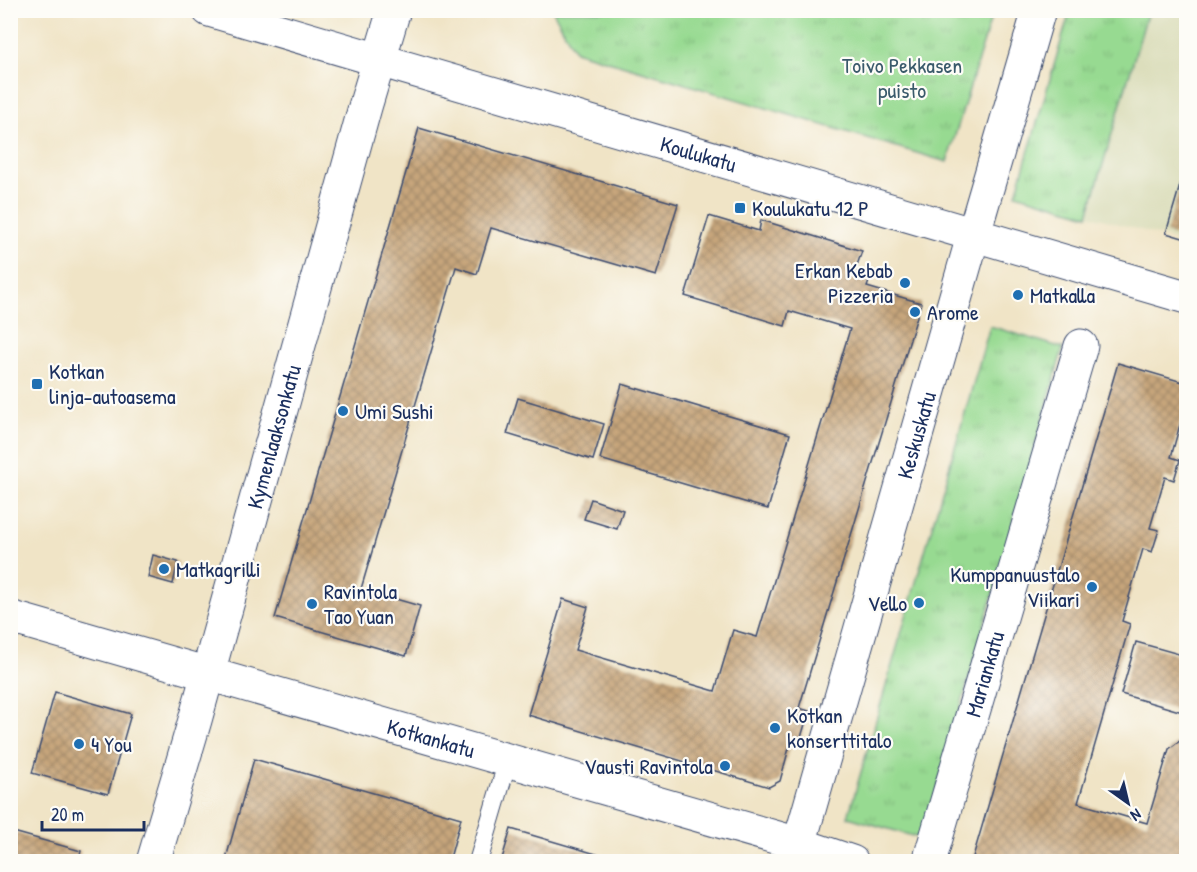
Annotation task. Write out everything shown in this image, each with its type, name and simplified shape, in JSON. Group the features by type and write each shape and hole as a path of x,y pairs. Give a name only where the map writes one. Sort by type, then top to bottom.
{"street":[{"name":"Koulukatu","path":"209,10 1186,297"},
{"name":"Kymenlaaksonkatu","path":"153,861 394,10"},
{"name":"Keskuskatu","path":"797,853 1040,10"},
{"name":"Mariankatu","path":"929,861 1081,346"},
{"name":"Kotkankatu","path":"10,617 508,760 797,853 852,861"}],"lane":[{"path":"478,861 508,760"}],"shaded area":[{"path":"1149,11 1186,11 1186,243 1088,215"}],"green space":[{"name":"Toivo Pekkasen puisto","path":"553,11 993,11 947,162 575,51"},
{"path":"1070,11 1148,11 1088,215 1016,194"},
{"path":"990,326 1063,348 923,839 848,817"}],"building":[{"path":"419,128 678,204 656,276 491,228 477,274 456,267 361,589 420,606 406,656 275,618"},
{"path":"1186,165 1186,239 1166,233"},
{"path":"709,216 759,231 761,220 862,251 855,271 871,276 867,287 921,303 799,708 809,711 799,744 791,741 780,781 769,787 528,715 563,599 588,607 575,650 715,691 733,630 757,637 850,329 789,311 785,326 685,296"},
{"name":"Kumppanuustalo Viikari","path":"1118,363 1186,383 1186,423 1181,421 1171,457 1180,460 1174,480 1165,477 1150,528 1159,530 1152,552 1143,549 1122,621 1130,624 1078,803 1147,823 1169,749 1184,738 1186,739 1186,862 987,862 973,857"},
{"path":"622,384 790,434 768,509 600,459"},
{"path":"518,398 604,424 593,460 507,434"},
{"path":"591,499 623,510 617,529 584,519"},
{"path":"153,555 178,562 173,584 148,577"},
{"name":"Kumppanuustalo Viikari","path":"1136,642 1186,656 1186,713 1121,694"},
{"path":"55,692 131,714 108,794 32,773"},
{"path":"254,759 461,818 449,862 225,862"},
{"path":"511,829 620,861 620,862 501,862"},
{"path":"10,831 81,851 78,862 10,862"}],"place":[{"name":"Koulukatu 12 P","path":"740,208"},
{"name":"Erkan Kebab Pizzeria","path":"905,283"},
{"name":"Matkalla","path":"1018,295"},
{"name":"Arome","path":"915,312"},
{"name":"Kotkan linja-autoasema","path":"37,384"},
{"name":"Umi Sushi","path":"343,411"},
{"name":"Matkagrilli","path":"164,569"},
{"name":"Kumppanuustalo Viikari","path":"1092,587"},
{"name":"Vello","path":"919,603"},
{"name":"Ravintola Tao Yuan","path":"312,604"},
{"name":"Kotkan konserttitalo","path":"775,728"},
{"name":"4 You","path":"79,744"},
{"name":"Vausti Ravintola","path":"725,766"}]}
